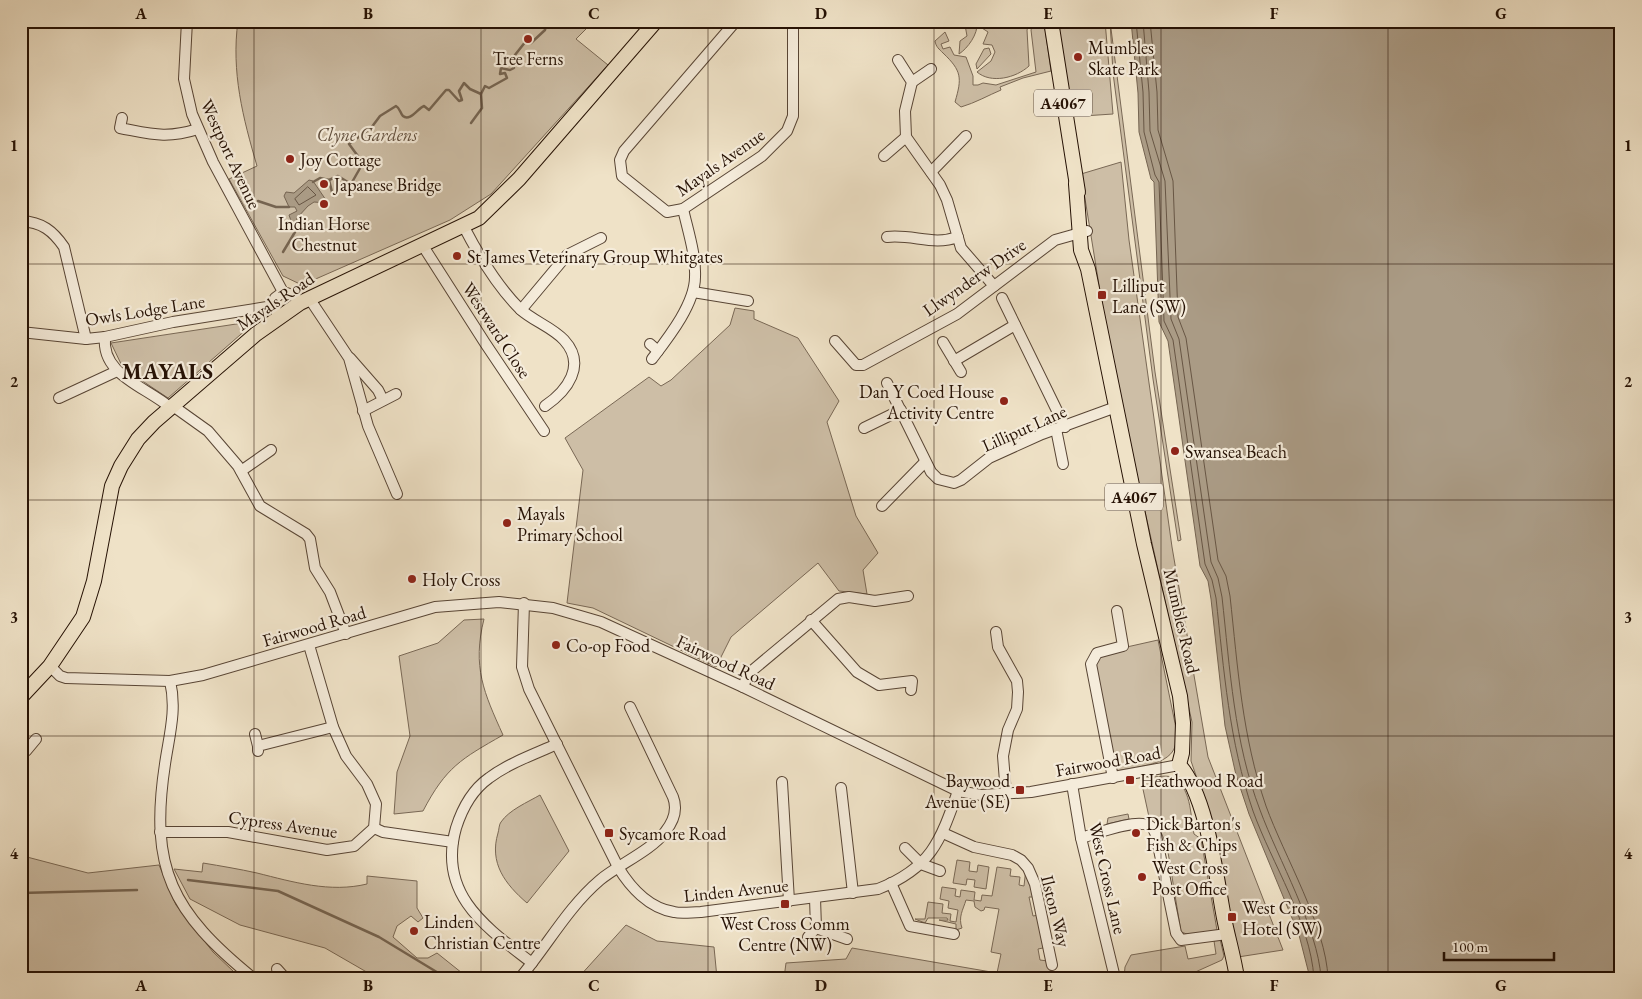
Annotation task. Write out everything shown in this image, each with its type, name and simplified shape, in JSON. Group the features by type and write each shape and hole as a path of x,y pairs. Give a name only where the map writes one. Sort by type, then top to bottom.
{"main road":[{"name":"Mayals Road","path":"21,697 50,666 83,617 94,581 112,486 121,466 138,439 154,422 276,311 423,246 479,218 518,179 656,21"},
{"name":"Mumbles Road","path":"1050,21 1083,232 1081,250 1088,269 1144,544 1180,696 1183,723 1182,753 1179,765"},
{"path":"1179,765 1188,774 1195,790 1210,846 1237,978"}],"street":[{"name":"Westport Avenue","path":"187,21 184,78 192,114 213,162 283,292"},
{"name":"Mayals Avenue","path":"736,21 624,150 620,160 622,176 667,212 683,209 762,156 787,131 793,116 792,23"},
{"path":"898,60 912,82"},
{"path":"931,69 912,82 905,111 906,138 931,172 947,200 958,237 966,255 994,286"},
{"path":"118,124 164,136 177,136 198,129"},
{"path":"931,172 966,136"},
{"path":"884,156 906,138"},
{"path":"650,344 655,355 681,316 693,292 696,279 695,263 683,209"},
{"path":"21,221 32,221 44,226 55,235 64,247 86,339"},
{"path":"464,227 492,276 521,310 564,339 571,350 574,374 567,387 552,405"},
{"name":"Llwynderw Drive","path":"835,341 856,365 863,365 957,314 1055,240 1083,232"},
{"path":"887,236 903,235 944,242 958,237"},
{"path":"521,310 567,256 601,238"},
{"name":"Westward Close","path":"423,246 544,431"},
{"path":"276,311 275,298 283,292 304,300 349,358 378,390 383,400"},
{"path":"693,292 748,301"},
{"path":"1002,298 1060,428 1063,464"},
{"name":"Owls Lodge Lane","path":"21,332 86,339 105,337 173,322 276,311"},
{"path":"954,361 1015,325"},
{"path":"105,337 104,350 115,372 156,395 208,431 241,471 260,506 298,527 310,539 314,568 330,592 346,634"},
{"path":"943,342 961,372"},
{"path":"349,358 363,411 379,455 397,494"},
{"path":"59,398 115,372"},
{"name":"Lilliput Lane","path":"887,383 925,462 938,479 954,483 961,480 989,458 1116,407"},
{"path":"363,411 396,394"},
{"path":"864,428 901,410"},
{"path":"241,471 271,450"},
{"path":"882,506 925,462"},
{"path":"743,687 748,674 838,599 849,597 875,601 908,596"},
{"name":"Fairwood Road","path":"50,666 60,676 66,678 170,681 203,675 435,607 479,602 524,603 553,608 601,622 743,687 958,791 981,795 1031,792 1179,765"},
{"name":"Linden Avenue","path":"524,603 522,668 529,689 618,867 628,883 651,903 673,912 701,912 790,902 878,889 905,877 921,864 943,833 958,791"},
{"path":"1113,778 1091,660 1102,650 1126,645 1117,611"},
{"path":"811,620 857,672 879,685 912,681 911,690"},
{"path":"996,632 998,647 1017,681 1018,692 1017,709 1008,730 1003,756 1006,794"},
{"path":"309,644 333,726 346,756 376,804 374,828 383,832 452,842"},
{"path":"170,681 174,712 160,805 160,832 166,869 183,906 196,926 244,972"},
{"path":"520,978 576,906 599,880 663,835 673,819 676,808 673,797 630,707"},
{"path":"255,734 258,748 333,726"},
{"path":"23,752 36,739"},
{"path":"532,963 484,925 466,904 453,870 452,842 464,807 478,787 502,770 557,744"},
{"path":"782,782 790,902"},
{"name":"West Cross Lane","path":"1072,784 1081,838 1114,978"},
{"path":"841,788 853,892"},
{"path":"1081,838 1120,827 1143,823 1153,828 1173,926 1181,940 1227,934"},
{"name":"Cypress Avenue","path":"160,832 228,832 327,850 354,846 374,828"},
{"name":"Ilston Way","path":"943,833 974,847 1012,855 1021,860 1028,868 1035,884 1052,965"},
{"path":"905,848 921,864 940,871"},
{"path":"891,884 910,926 954,934"},
{"path":"808,937 816,928 815,898"},
{"path":"816,928 847,939"}],"green space":[{"name":"Clyne Gardens","path":"238,21 594,21 576,39 608,65 491,194 450,220 302,285 283,276 229,179 257,166 247,130 237,77 236,40"},
{"path":"978,21 1030,21 1027,30 1029,66 1017,74 996,79 983,76 977,72 991,61 995,52 992,45 983,44 988,32 979,26"},
{"path":"1034,21 1044,21 1051,71 1023,78 1000,87 1001,90 961,107 955,102 959,87 959,75 954,65 938,48 935,41 945,32 949,41 941,44 943,49 950,47 954,55 966,57 973,76 973,85 983,83 996,85 1036,72 1031,30"},
{"path":"1057,21 1105,21 1113,114 1068,117"},
{"path":"1110,21 1155,372 1181,540 1178,541 1153,379 1113,73"},
{"path":"977,23 976,32 972,40 959,54 960,41 967,36 965,25"},
{"path":"989,48 991,54 977,69 976,64 984,49"},
{"path":"1121,162 1129,240 1172,547 1208,757 1283,950 1238,957 1201,790 1191,761 1192,722 1111,359 1081,174"},
{"path":"735,308 754,311 754,319 798,338 839,401 827,422 856,516 878,553 863,570 867,594 839,591 818,563 731,637 716,667 593,608 567,603 583,470 565,438 649,377 661,386 671,380 730,325"},
{"path":"256,321 168,398 123,368 111,343"},
{"path":"484,619 479,651 482,679 490,706 503,735 465,758 447,774 423,811 394,814 397,772 410,736 399,656 438,643 464,620"},
{"path":"1158,640 1177,733 1175,747 1170,755 1157,762 1117,771 1094,664 1100,653"},
{"path":"1151,777 1171,777 1183,787 1191,810 1194,834 1201,839 1217,930 1190,935 1181,932 1167,846 1156,821 1149,817 1141,780"},
{"path":"540,795 569,851 527,903 512,888 501,872 497,863 496,844 500,824 504,818"},
{"path":"1128,814 1129,819 1107,824 1108,818"},
{"path":"27,857 88,873 159,865 176,905 213,952 233,971 234,978 21,978 21,863"},
{"path":"957,860 970,862 969,871 977,872 978,865 989,867 986,889 974,887 975,880 967,879 966,885 953,883"},
{"path":"203,863 325,887 367,884 367,876 417,881 417,908 423,918 418,922 411,916 397,926 393,937 417,958 428,958 437,953 467,977 377,978 325,948 240,925 190,899 174,869 202,872"},
{"path":"997,867 1011,869 1010,876 1020,877 1019,885 1024,886 1026,868 1034,897 1029,897 1033,916 1039,915 1045,943 1043,948 1038,949 1040,960 1048,961 1052,978 784,978 786,963 846,959 852,948 997,973 1001,954 991,952 999,909 985,907 981,911 975,907 974,901 966,900 961,917 962,928 956,930 956,924 939,920 948,920 947,918 928,918 925,923 915,919 925,919 928,902 943,904 942,913 951,914 950,921 956,922 958,910 948,908 949,901 940,899 942,887 956,889 955,896 960,897 961,890 975,892 974,900 981,901 982,895 992,896"},
{"path":"626,925 657,941 714,947 717,978 578,978"},
{"path":"1220,939 1224,956 1222,960 1182,978 1124,978 1125,967 1131,955 1185,946 1188,959 1216,954 1214,941"}],"water":[{"path":"1131,21 1621,21 1621,978 1310,978 1299,935 1249,814 1236,775 1225,726 1211,599 1208,581 1200,566 1168,341 1159,322 1154,182 1151,179 1139,132 1138,93"},
{"path":"309,180 313,181 328,203 314,202 308,206 297,218 295,232 289,215 297,211 295,207 289,207 284,196 286,192 294,193"}],"waterway":[{"path":"481,94 485,86 489,88 507,78 505,73 500,74 501,68 510,70 514,68 511,60 526,41 531,43 545,30 547,21"},
{"path":"329,180 338,176 351,184 363,163 349,144 371,128 380,116 396,106 403,116 408,117 424,106 429,110 446,90 449,90 459,101 462,100 459,91 464,83 470,89 481,94 482,108 471,123"},
{"path":"313,182 320,178 329,180 333,196"},
{"path":"258,201 276,207 289,207"},
{"path":"283,252 295,232"},
{"path":"188,880 278,891 379,937 440,974"},
{"path":"21,893 137,890"},
{"path":"1156,978 1159,976 1167,978"}],"place":[{"name":"Tree Ferns","path":"528,39"},
{"name":"Mumbles Skate Park","path":"1078,57"},
{"name":"Joy Cottage","path":"290,159"},
{"name":"Japanese Bridge","path":"324,184"},
{"name":"Indian Horse Chestnut","path":"324,204"},
{"name":"St James Veterinary Group Whitgates","path":"457,256"},
{"name":"Lilliput Lane (SW)","path":"1102,295"},
{"name":"Dan Y Coed House Activity Centre","path":"1004,401"},
{"name":"Swansea Beach","path":"1175,451"},
{"name":"Mayals Primary School","path":"507,523"},
{"name":"Holy Cross","path":"412,579"},
{"name":"Co-op Food","path":"556,645"},
{"name":"Heathwood Road","path":"1130,780"},
{"name":"Baywood Avenue (SE)","path":"1020,790"},
{"name":"Sycamore Road","path":"609,833"},
{"name":"Dick Barton's Fish & Chips","path":"1136,833"},
{"name":"West Cross Post Office","path":"1142,877"},
{"name":"West Cross Comm Centre (NW)","path":"785,904"},
{"name":"West Cross Hotel (SW)","path":"1232,917"},
{"name":"Linden Christian Centre","path":"414,931"}],"district":[{"name":"MAYALS","path":"168,371"}]}
